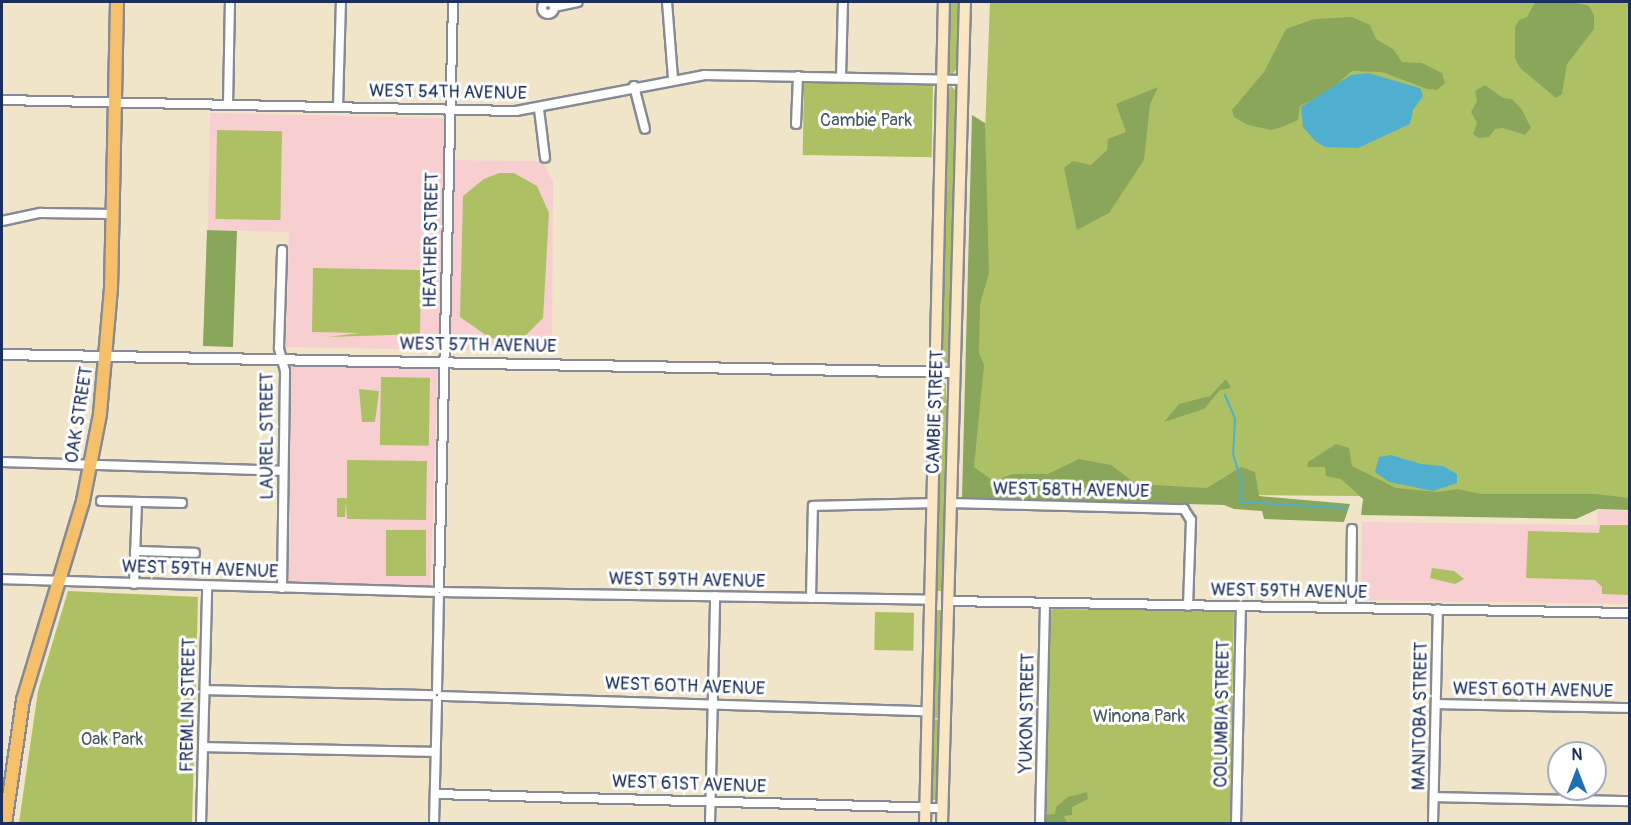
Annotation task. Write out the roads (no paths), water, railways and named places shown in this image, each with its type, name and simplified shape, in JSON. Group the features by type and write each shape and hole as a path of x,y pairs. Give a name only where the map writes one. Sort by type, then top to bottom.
{"main road":[{"name":"OAK STREET","path":"5,824 23,699 91,466 106,356 117,2"},
{"name":"CAMBIE STREET","path":"942,824 933,503 944,2"},
{"name":"CAMBIE STREET","path":"925,824 928,711 936,600 950,503 965,2"}],"street":[{"path":"228,104 230,2"},
{"path":"338,107 341,2"},
{"name":"HEATHER STREET","path":"434,824 453,2"},
{"path":"554,7 577,2"},
{"path":"667,2 673,78"},
{"path":"841,77 843,2"},
{"name":"WEST 54TH AVENUE","path":"2,100 539,109 673,78 798,76 963,80"},
{"path":"796,124 798,76"},
{"path":"634,86 645,129"},
{"path":"539,109 545,158"},
{"path":"2,220 41,213 112,214"},
{"name":"LAUREL STREET","path":"282,250 282,588"},
{"name":"WEST 57TH AVENUE","path":"2,354 953,372"},
{"path":"2,462 283,471"},
{"path":"101,501 182,503"},
{"path":"134,584 137,502"},
{"path":"811,598 813,506 933,503"},
{"name":"WEST 58TH AVENUE","path":"950,503 1180,508 1189,513 1188,606"},
{"path":"1351,608 1352,529"},
{"path":"135,551 195,553"},
{"name":"WEST 59TH AVENUE","path":"2,579 439,592 1629,613"},
{"name":"FREMLIN STREET","path":"201,824 207,586"},
{"path":"710,824 715,597"},
{"name":"YUKON STREET","path":"1040,824 1045,603"},
{"name":"COLUMBIA STREET","path":"1236,824 1241,606"},
{"name":"MANITOBA STREET","path":"1433,824 1438,609"},
{"name":"WEST 60TH AVENUE","path":"205,690 713,702 928,711"},
{"name":"WEST 60TH AVENUE","path":"1437,705 1629,708"},
{"path":"203,747 435,752"},
{"name":"WEST 61ST AVENUE","path":"435,794 711,799 942,808"},
{"path":"1434,797 1629,801"}],"water":[{"path":"1368,73 1420,88 1423,96 1413,110 1410,124 1358,148 1325,147 1315,141 1303,127 1301,107 1351,75"},
{"path":"1391,455 1421,464 1443,466 1457,474 1457,483 1433,491 1389,482 1375,472 1379,457"}],"waterway":[{"path":"1225,395 1235,419 1233,454 1242,483 1240,502 1347,508"}],"park label":[{"name":"Cambie Park","path":"866,121"},
{"name":"Winona Park","path":"1139,717"},
{"name":"Oak Park","path":"112,740"}]}
